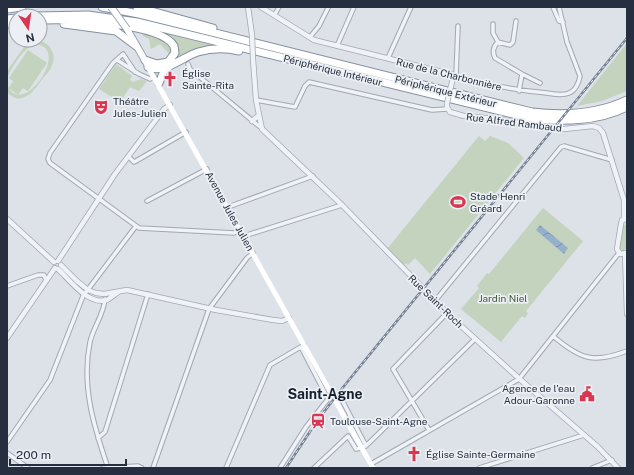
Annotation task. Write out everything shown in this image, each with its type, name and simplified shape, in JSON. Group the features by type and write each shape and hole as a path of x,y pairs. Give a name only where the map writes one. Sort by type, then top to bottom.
{"highway":[{"path":"7,9 22,7"},
{"name":"Périphérique Extérieur","path":"102,7 139,14 517,109 560,114 586,112 627,100"},
{"path":"137,7 157,11 234,34 240,39"},
{"path":"149,7 157,11"},
{"name":"Périphérique Intérieur","path":"48,16 78,15 116,18 191,34 529,118 576,120 601,116 627,107"},
{"path":"48,22 90,21 118,25 160,35 169,39 174,46 175,53 168,62 147,64"},
{"path":"48,23 110,29 120,33 136,46"},
{"path":"147,64 159,69 170,66 198,52 208,50 233,50 256,55 264,53"},
{"path":"159,83 164,71 170,66"},
{"path":"586,112 592,108 627,94"}],"main road":[{"name":"Avenue Jules Julien","path":"110,7 127,29 159,83 289,318 302,346 364,447 372,466"}],"street":[{"path":"248,7 252,35 256,100 260,127"},
{"name":"Rue de la Charbonnière","path":"261,7 275,14 310,38 337,46 520,91 566,94 572,91 580,81 580,76 567,42 563,22"},
{"path":"275,14 279,7"},
{"path":"337,46 354,7"},
{"path":"388,58 411,7"},
{"path":"553,7 559,21 563,22"},
{"path":"559,7 563,22"},
{"path":"310,38 319,26 328,8"},
{"path":"492,24 493,33 498,42 510,45 513,42 516,21"},
{"path":"447,109 451,86 455,76 458,26"},
{"path":"498,42 493,49 495,58 540,84"},
{"path":"135,72 124,54 117,60 95,88 50,153 48,159 50,163 136,226 143,229 234,233 240,230"},
{"path":"117,60 135,72 150,78 154,76"},
{"path":"188,64 190,69 260,127"},
{"path":"520,91 522,74"},
{"name":"Rue Alfred Rambaud","path":"256,100 295,107 305,86 309,82 432,110 447,109 452,113 464,116 497,119 535,127 564,129 594,126 603,133 624,200 625,219 619,231 617,249 619,253"},
{"path":"7,338 57,265 116,172 130,157 164,109 170,105"},
{"path":"252,121 258,116"},
{"name":"Rue Saint-Roch","path":"260,127 342,204 447,313 519,379 612,460 618,468"},
{"path":"130,157 134,162 186,132"},
{"path":"436,301 560,147 566,146 612,160"},
{"path":"147,201 207,169"},
{"path":"228,207 313,176"},
{"path":"244,236 342,204"},
{"path":"7,219 57,265 73,286 99,300 105,300 121,290"},
{"path":"7,442 50,380 86,292 136,226"},
{"path":"372,466 429,430 519,379 619,253 626,252 627,314"},
{"path":"153,468 209,309 247,258 253,253"},
{"path":"7,286 38,275 44,275 46,279"},
{"path":"86,292 104,294 121,290 148,294 209,309 279,321 289,318"},
{"path":"104,294 105,300 92,333 87,360 87,381 90,405 98,438 108,468"},
{"path":"98,438 104,432 148,294"},
{"path":"429,430 393,369 447,313"},
{"path":"553,336 570,350 585,357 607,357 627,351"},
{"path":"314,468 348,436 356,449 364,447 412,402 475,339"},
{"path":"226,468 270,365 302,346"},
{"name":"Avenue Jules Julien","path":"280,468 306,427 327,401 328,397 302,346"},
{"path":"343,402 364,447"},
{"path":"479,468 584,435"},
{"path":"7,454 28,468"},
{"path":"592,468 612,460"},
{"path":"103,468 138,466 142,468"}],"green space":[{"path":"141,32 158,37 172,47 171,56 160,44 151,49 149,39 143,36"},
{"path":"161,32 217,46 174,60 177,56 176,43"},
{"path":"627,43 627,91 602,101 577,106"},
{"path":"48,46 51,49 54,60 49,71 32,92 23,98 12,97 7,92 7,85 9,88 13,81 9,78 28,50 47,63 28,91 23,88 19,94 23,94 32,89 39,81 49,61 48,52 44,48 48,48"},
{"path":"23,48 29,48 16,62 7,78 7,71"},
{"path":"116,64 132,76 130,80 133,82 141,79 147,81 139,91 130,87 120,102 99,89"},
{"name":"Stade Henri Gréard","path":"479,136 485,141 490,136 508,143 524,158 430,274 415,258 408,265 406,263 404,265 387,249"},
{"name":"Jardin Niel","path":"543,208 583,241 526,311 528,313 525,318 522,316 501,342 461,309 479,288 477,286 487,273 489,274"},
{"path":"627,224 627,247 625,251 621,252 619,249 623,225"}],"water":[{"path":"540,225 568,248 564,254 536,230"}],"railway":[{"path":"286,468 317,421 340,391 627,38"}],"place":[{"name":"Église Sainte-Rita","path":"170,79"},
{"name":"Théâtre Jules-Julien","path":"101,107"},
{"name":"Stade Henri Gréard","path":"458,202"},
{"name":"Agence de l'eau Adour-Garonne","path":"587,394"},
{"name":"Toulouse-Saint-Agne","path":"318,421"},
{"name":"Église Sainte-Germaine","path":"414,454"}],"district":[{"name":"Saint-Agne","path":"325,394"}]}
